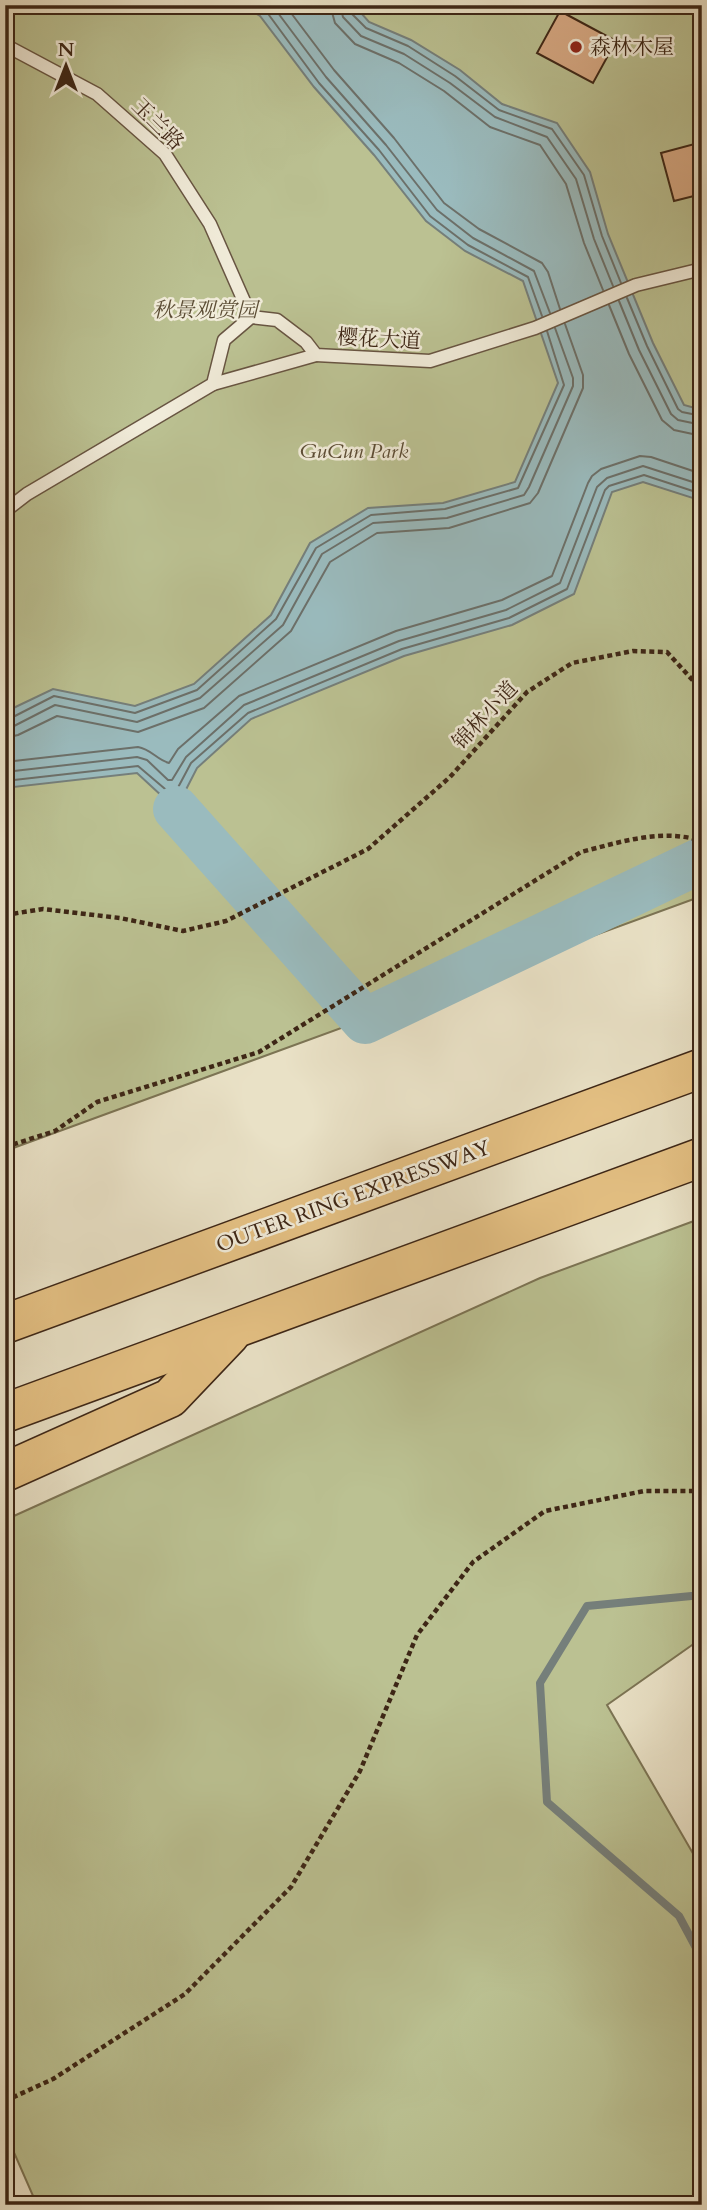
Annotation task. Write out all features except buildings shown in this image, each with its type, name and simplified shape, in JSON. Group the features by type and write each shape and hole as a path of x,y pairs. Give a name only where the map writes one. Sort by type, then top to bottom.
{"highway":[{"name":"OUTER RING EXPRESSWAY","path":"5,1324 702,1068"},
{"path":"5,1413 702,1157"},
{"path":"5,1472 170,1398 237,1328"}],"lane":[{"name":"玉兰路","path":"5,46 97,94 165,154 210,223 251,317"},
{"name":"樱花大道","path":"251,317 277,320 306,342 316,355 430,361 535,328 636,285 702,269"},
{"path":"213,384 224,340 251,317"},
{"path":"5,511 27,494 213,384 316,355"}],"path":[{"name":"锦林小道","path":"5,915 43,909 120,918 183,931 226,921 368,849 450,777 527,692 572,663 634,651 667,652 702,694"},
{"path":"5,1147 55,1131 97,1102 258,1052 580,852 638,837 685,836 702,841"},
{"path":"5,2101 54,2079 185,1994 291,1887 360,1771 417,1635 473,1562 545,1511 644,1491 702,1491"}],"green space":[{"name":"GuCun Park","path":"5,5 702,5 702,896 5,1151"},
{"path":"702,1218 702,1638 607,1705 702,1869 702,2205 37,2205 5,2132 5,1520 540,1278"}],"water":[{"path":"242,5 354,5 369,22 411,40 460,70 502,104 557,123 590,172 608,234 653,343 684,405 702,410 702,501 643,482 612,492 574,594 512,625 404,656 251,719 197,768 176,809 137,773 5,788 5,712 53,689 135,706 194,684 271,615 310,543 368,508 443,503 515,482 558,383 523,281 465,251 426,221 374,155 314,87 260,16"}],"waterway":[{"path":"176,809 365,1021 702,860"},
{"path":"702,1595 587,1606 540,1683 547,1802 679,1916 702,1959"}],"place":[{"name":"森林木屋","path":"576,47"}],"park label":[{"name":"秋景观赏园","path":"205,310"}]}
